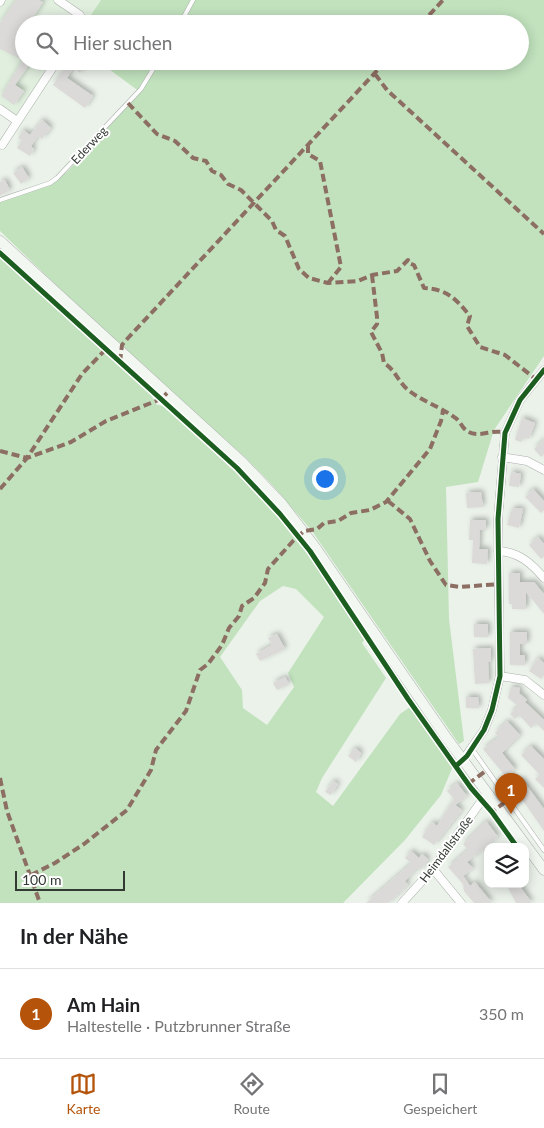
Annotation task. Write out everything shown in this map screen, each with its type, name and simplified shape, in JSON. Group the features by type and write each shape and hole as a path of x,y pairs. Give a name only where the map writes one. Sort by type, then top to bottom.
{"main road":[{"path":"0,240 95,333 240,465 304,532 431,724 446,737 450,750 463,760 544,870"}],"street":[{"path":"58,0 80,15"},
{"path":"2,145 51,70"},
{"path":"0,109 17,121"},
{"path":"463,760 484,730 492,710 500,676 498,551 502,457 506,433 514,411 544,370"},
{"path":"502,457 527,461 544,470"},
{"path":"498,551 511,552 523,558 544,578"},
{"path":"500,676 525,680 544,695"},
{"name":"Heimdallstraße","path":"402,903 433,869 480,803 489,795"},
{"path":"433,869 461,903"}],"lane":[{"path":"185,15 193,0"},
{"name":"Ederweg","path":"0,200 50,183 57,178 141,89 153,70"},
{"path":"472,749 544,850"}],"shaded area":[{"path":"0,0 101,0 91,15 15,15 15,70 48,70 17,118 0,107"}],"green space":[{"path":"101,0 544,0 544,356 494,430 478,482 446,487 449,619 464,741 459,744 312,531 246,458 112,339 0,231 0,202 43,186 67,172 140,92 110,70 529,70 529,15 91,15"},
{"path":"0,255 150,393 157,405 165,406 256,490 305,548 365,639 362,643 386,678 322,778 316,792 333,806 400,714 410,707 453,766 441,795 405,840 343,903 0,903","holes":["283,586 296,589 324,617 288,673 294,687 267,725 243,708 242,690 220,657 260,601"]}],"building":[{"path":"16,0 39,0 43,2 35,15 15,15 15,56 0,49 0,23"},
{"path":"17,70 26,70 15,85 24,91 14,105 1,96"},
{"path":"63,70 72,70 67,78 93,96 85,108 53,85"},
{"path":"42,120 51,128 42,139 38,136 31,146 34,149 30,156 17,148 22,140 18,138 23,130 30,135"},
{"path":"22,167 29,178 21,184 13,173"},
{"path":"5,180 10,190 0,196 0,182"},
{"path":"522,418 535,423 529,439 523,437 521,442 515,440"},
{"path":"544,439 544,454 541,457 534,449"},
{"path":"511,472 521,474 519,487 509,486"},
{"path":"533,489 544,501 544,510 541,513 525,497"},
{"path":"481,492 483,507 467,508 466,493"},
{"path":"514,508 523,509 519,528 507,525 511,511"},
{"path":"470,520 486,520 486,530 480,530 479,549 488,549 487,564 472,563 473,540 469,540"},
{"path":"538,537 544,544 544,556 541,559 529,545"},
{"path":"509,573 520,573 520,582 534,582 544,594 544,614 526,592 526,609 512,609 512,604 509,604"},
{"path":"474,624 488,624 488,637 474,637"},
{"path":"510,632 527,632 527,644 520,644 520,655 525,655 525,665 510,665"},
{"path":"277,634 285,649 260,661 256,654 272,645 268,638"},
{"path":"491,648 491,662 488,662 489,683 475,684 473,649"},
{"path":"538,658 544,663 544,675 541,679 529,671"},
{"path":"285,677 289,684 277,690 273,683"},
{"path":"511,687 520,688 519,693 527,700 525,702 544,720 544,731 536,723 531,728 519,715 515,719 510,714 518,706 508,698"},
{"path":"466,697 478,697 479,708 466,708"},
{"path":"507,721 520,735 502,753 515,769 506,777 483,749 499,737 495,733"},
{"path":"531,746 544,759 544,788 535,779 540,775 521,755"},
{"path":"355,748 361,753 356,762 348,756"},
{"path":"522,779 544,809 544,831 512,785"},
{"path":"333,781 338,784 331,795 325,792"},
{"path":"457,783 467,796 455,805 462,810 434,845 422,837 432,822 437,826 454,799 447,791"},
{"path":"486,821 498,837 490,843 484,843 484,853 482,850 467,862 473,868 463,876 470,886 475,882 492,903 474,903 464,891 463,884 448,867 468,850 463,844"},
{"path":"411,851 419,858 422,854 428,859 420,870 417,868 405,881 408,885 388,903 366,903 411,863 405,858"},
{"path":"508,888 521,888 532,903 516,903"}],"marked path":[{"path":"429,15 443,0"},
{"path":"120,362 122,345 128,338 378,70"},
{"path":"375,74 387,90 544,234"},
{"path":"128,103 157,134 175,141 193,158 206,161 212,171 221,175 228,184 241,190 272,221 276,230 285,236 299,269 309,278 328,283 358,281 372,275 397,271 408,260 409,263 414,265 424,288 439,290 450,296 470,316 467,326 480,347 505,355 537,380"},
{"path":"308,145 308,154 320,161 341,267 328,283"},
{"path":"372,275 377,324 371,332 382,353 384,363 407,389 456,418 467,431 476,434 505,433"},
{"path":"0,489 27,458 82,374 106,349"},
{"path":"0,451 27,458 71,442 106,421 161,399 167,393"},
{"path":"31,875 55,863 84,844 127,810 151,770 156,750 186,711 200,670 208,664 222,645 229,628 239,616 242,606 254,598 265,583 268,569 304,531 317,529 324,523 338,521 351,513 370,510 386,502 430,449 443,411"},
{"path":"388,501 410,519 430,561 446,585 460,587 499,584"},
{"path":"468,784 487,770"},
{"path":"0,778 7,811 40,903"},
{"path":"489,814 508,800"}],"cycle path":[{"path":"0,253 237,468 280,514 310,551 408,699 471,788 492,812 514,843"},
{"path":"456,766 467,756 484,730 492,710 500,676 498,519 505,433 520,400 544,370"}],"place":[{"name":"Am Hain","path":"511,814"}]}
